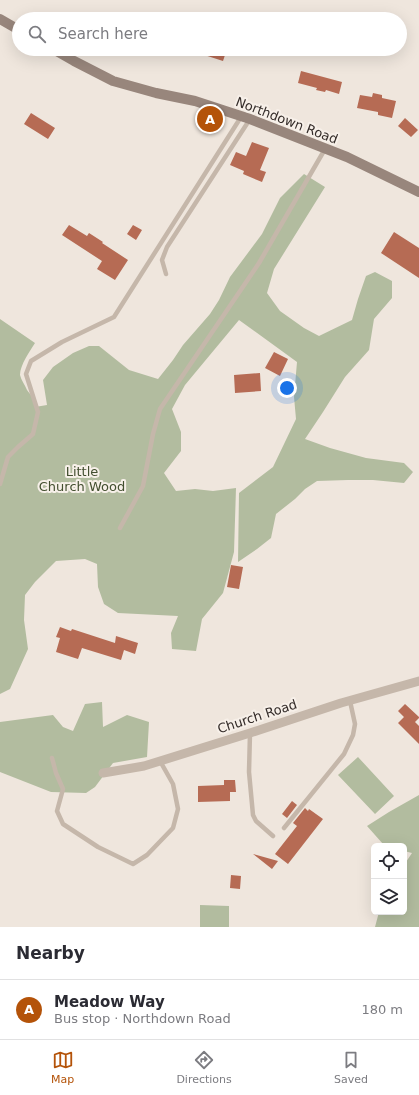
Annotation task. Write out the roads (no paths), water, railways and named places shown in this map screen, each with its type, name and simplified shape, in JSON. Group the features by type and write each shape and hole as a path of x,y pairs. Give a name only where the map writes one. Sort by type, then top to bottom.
{"street":[{"path":"0,19 12,26"},
{"name":"Northdown Road","path":"65,56 113,81 156,93 195,101 246,117 347,157 419,192"},
{"name":"Church Road","path":"103,773 135,768 160,761 290,719 419,681"}],"lane":[{"path":"166,274 162,260 167,247 246,117"},
{"path":"0,484 8,457 18,446 33,434 38,412 26,374 31,361 62,342 114,318 246,117"},
{"path":"120,528 143,486 160,409 259,263 325,148"},
{"path":"284,828 344,754 354,735 355,724 350,701"},
{"path":"250,733 249,772 253,815 256,821 273,836"},
{"path":"52,758 56,773 63,789 57,811 63,824 98,847 133,864 147,855 173,828 178,809 173,784 160,761"}],"place":[{"name":"Meadow Way","path":"210,119"}],"park label":[{"name":"Little Church Wood","path":"82,478"}]}
